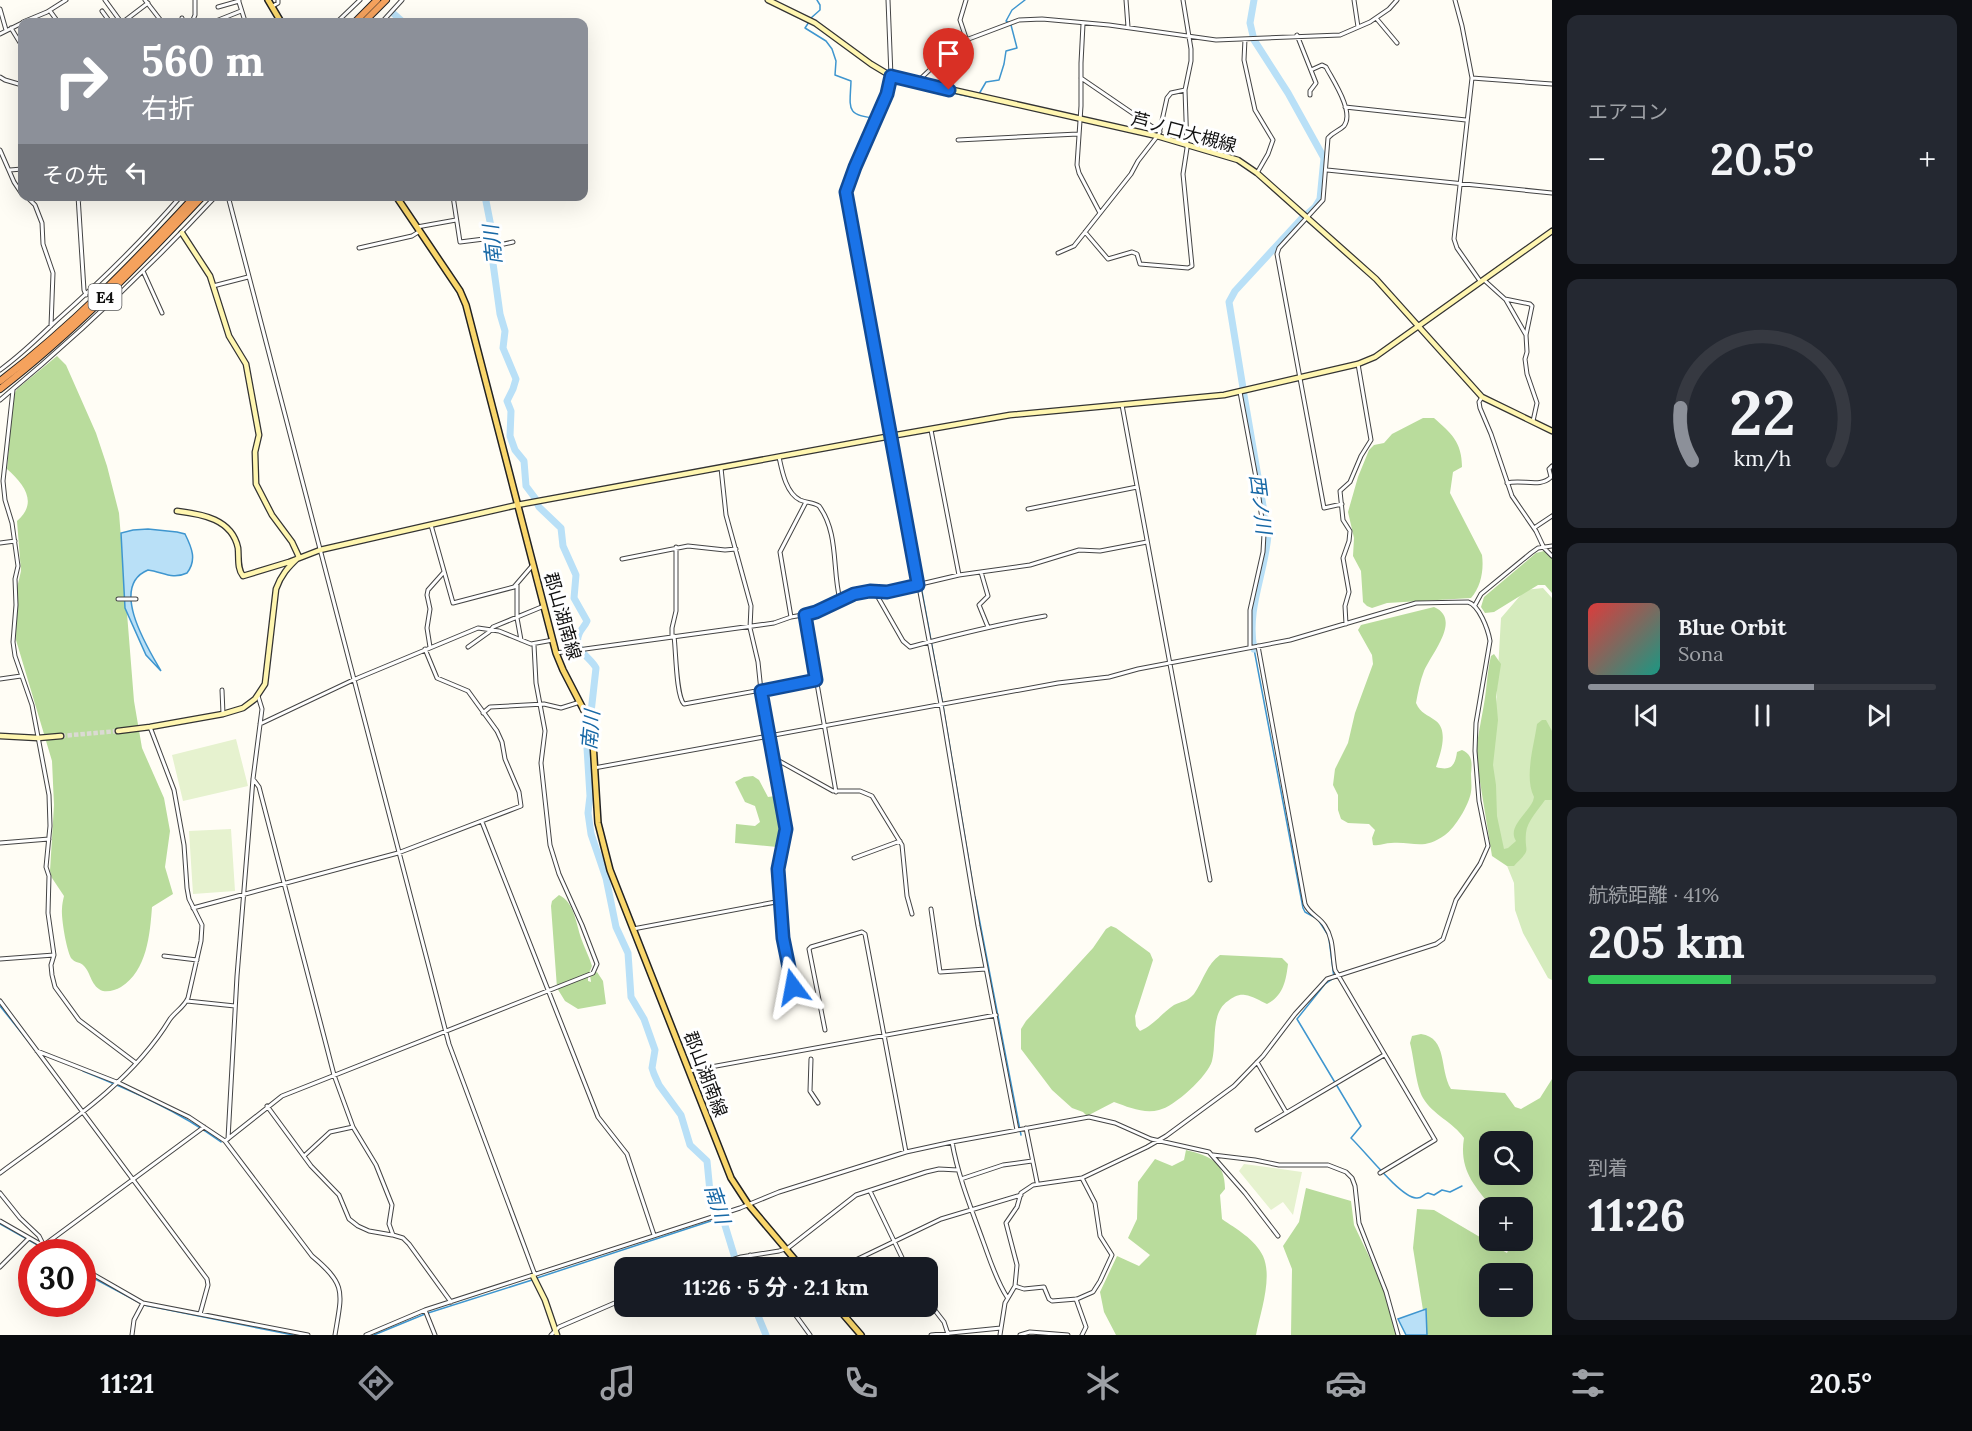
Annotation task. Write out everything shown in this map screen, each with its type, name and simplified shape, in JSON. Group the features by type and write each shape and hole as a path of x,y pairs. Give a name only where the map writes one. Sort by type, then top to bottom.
{"highway":[{"path":"359,18 377,0"},
{"path":"368,18 386,0"},
{"name":"E4","path":"0,381 84,308 190,201"},
{"name":"E4","path":"0,389 104,298 198,201"}],"main road":[{"path":"268,0 278,18"},
{"name":"郡山湖南線","path":"399,201 460,291 466,305 556,653 592,726 601,839 633,929 730,1178 748,1204 793,1257"},
{"path":"845,1317 861,1335"}],"street":[{"path":"34,18 66,0"},
{"path":"105,0 119,18"},
{"path":"194,18 195,0"},
{"path":"271,7 278,3 278,0"},
{"path":"341,18 360,0"},
{"path":"386,18 402,0"},
{"name":"芦ノ口大槻線","path":"768,0 815,23 891,76 1080,120 1158,134 1243,162 1376,279 1482,397 1552,431"},
{"path":"888,0 891,76 887,94 846,192 1017,1130"},
{"path":"966,0 960,20 966,39"},
{"path":"1126,0 1128,27"},
{"path":"1085,231 1108,260 1132,252 1137,254 1140,264 1191,267 1187,199 1183,174 1186,144 1185,90 1191,61 1183,0"},
{"path":"1354,0 1358,27"},
{"path":"916,83 951,47 966,39 1019,20 1056,20 1128,27 1216,40 1340,35 1376,18 1397,0"},
{"path":"1455,0 1472,78 1454,242 1482,281 1505,299 1526,335"},
{"path":"127,18 147,1 159,18"},
{"path":"218,7 239,1 244,18"},
{"path":"0,9 6,30"},
{"path":"50,11 55,18"},
{"path":"102,11 107,18"},
{"path":"224,18 241,11"},
{"path":"1376,18 1397,43"},
{"path":"1083,24 1077,169 1100,213"},
{"path":"0,34 18,25"},
{"path":"11,28 18,39"},
{"path":"1297,35 1316,83 1310,91 1310,96"},
{"path":"1245,39 1244,60 1255,110 1273,140 1269,154 1257,173"},
{"path":"1311,70 1325,65 1340,90 1346,122 1328,138 1323,200 1277,253 1324,508 1342,504"},
{"path":"0,77 18,83"},
{"path":"1081,78 1158,134"},
{"path":"1472,78 1552,84"},
{"path":"1058,253 1074,246 1128,179 1158,134 1167,98 1171,93 1185,90"},
{"path":"1345,107 1466,120"},
{"path":"958,140 1078,134"},
{"path":"0,150 18,188"},
{"path":"0,166 6,162"},
{"path":"10,170 18,169"},
{"path":"1327,170 1552,193"},
{"path":"31,201 35,205 42,223 43,244 52,273 50,330"},
{"path":"78,201 86,295"},
{"path":"0,370 50,330 160,221 177,201"},
{"path":"0,400 143,271 211,201"},
{"path":"229,201 445,1032 556,1332"},
{"path":"454,201 460,242 484,239 495,246 513,242"},
{"path":"359,248 412,236 419,230 456,220"},
{"path":"177,511 205,514 224,526 235,541 240,572 243,576 320,550 517,505 1010,415 1240,392 1358,364 1387,350 1552,231"},
{"path":"182,233 205,266 229,336 246,364 259,435 255,452 256,484 272,515 292,542 299,557"},
{"path":"143,271 162,313"},
{"path":"213,286 248,277"},
{"path":"1505,299 1532,306 1526,335 1526,369 1537,407 1533,422"},
{"path":"1346,624 1345,606 1349,592 1343,556 1350,531 1343,520 1340,491 1350,482 1371,440 1358,364"},
{"path":"13,390 2,500 12,523 18,566 15,579 16,605 13,642 21,676 32,705 49,795 47,908 54,955 51,965 55,987 77,1017 136,1062"},
{"path":"1240,392 1264,534 1263,552 1250,610 1254,647 1305,904 1308,911 1318,917 1328,930 1338,975 1435,1140 1380,1173"},
{"path":"1482,397 1479,402 1480,408 1490,429 1512,496 1534,528 1544,548 1552,556"},
{"path":"1122,405 1210,880"},
{"path":"931,430 959,575"},
{"path":"779,457 784,477 797,499 815,503 821,508 832,537 840,600"},
{"path":"1507,483 1520,480 1535,483 1548,480 1551,477 1549,469 1552,466"},
{"path":"721,468 724,484 723,503 751,606 751,626 761,691 786,829 778,869 783,938 795,990 801,1000 817,994"},
{"path":"1028,509 1137,487"},
{"path":"791,617 780,552 806,502"},
{"path":"1534,528 1552,516"},
{"path":"431,525 453,603 517,585 533,566"},
{"path":"0,543 15,541"},
{"path":"556,653 774,623 816,612 864,591 887,592 959,575 1030,565 1079,550 1100,551 1147,542"},
{"path":"1475,605 1481,594 1531,553 1552,546"},
{"path":"622,559 676,547 736,549"},
{"path":"676,547 676,611 672,628 678,686 683,704 816,680"},
{"path":"118,731 223,714 243,708 258,696 265,684 276,589 286,569 299,557"},
{"path":"981,572 988,596 979,605 988,627"},
{"path":"430,647 427,628 429,609 427,595 428,590 444,573"},
{"path":"517,585 517,616 521,640"},
{"path":"875,592 907,647 1045,616"},
{"path":"118,599 136,599"},
{"path":"594,768 1058,683 1109,677 1296,638 1424,602 1468,602 1475,605 1490,641 1476,723 1475,751 1476,782 1487,851 1455,900 1443,939 1321,983 1257,1062 1234,1086 1160,1140 1082,1178 1037,1183 1020,1195 941,1219 861,1257"},
{"path":"468,647 489,632 491,628 544,606"},
{"path":"805,615 836,792"},
{"path":"260,724 353,680 478,627 491,628 534,645 553,640"},
{"path":"227,1140 282,1096 593,973 597,964 559,874 550,845 541,763 545,731 536,683 534,645"},
{"path":"193,908 398,853 521,806 522,802 505,759 501,739 468,691 437,678 425,649"},
{"path":"0,679 21,676"},
{"path":"222,690 223,714"},
{"path":"227,1140 253,780 262,705 258,696"},
{"path":"483,712 490,707 541,704 561,708 580,702"},
{"path":"0,1173 119,1083 163,1033 171,1019 187,1001 202,929 189,899 185,876 184,845 174,790 150,727"},
{"path":"0,736 38,738 61,736"},
{"path":"772,757 836,792 860,791 870,794 900,841 904,855 907,896 912,914"},
{"path":"253,780 259,787 334,1075 353,1127 376,1165 392,1205 389,1224 393,1235"},
{"path":"482,822 598,1117 627,1154 654,1235"},
{"path":"0,843 49,839"},
{"path":"854,858 900,841"},
{"path":"633,929 781,901"},
{"path":"931,909 940,972 986,969"},
{"path":"825,1030 809,952 810,947 862,932 865,934 906,1152"},
{"path":"0,959 54,955"},
{"path":"164,956 197,960"},
{"path":"0,1001 207,1279 208,1285 200,1314"},
{"path":"187,1001 235,1006"},
{"path":"689,1071 996,1015"},
{"path":"37,1051 119,1083 189,1117 227,1140 312,1256 329,1270 337,1281 340,1292 335,1335"},
{"path":"1257,1130 1385,1054"},
{"path":"811,1059 810,1090 818,1103"},
{"path":"1257,1062 1286,1112"},
{"path":"267,1106 304,1156 339,1195 349,1219 369,1231 393,1235 405,1240 451,1302"},
{"path":"366,1335 451,1302 740,1209 779,1192 906,1152 1089,1117 1100,1118 1151,1139 1202,1149 1213,1155 1279,1165 1328,1165 1346,1172 1355,1186 1359,1223 1386,1292 1398,1335"},
{"path":"53,1239 204,1127"},
{"path":"304,1156 330,1132 353,1127"},
{"path":"1026,1128 1037,1183"},
{"path":"952,1142 971,1210 990,1262 1007,1297"},
{"path":"1213,1155 1278,1236"},
{"path":"961,1179 1003,1165 1032,1161"},
{"path":"742,1257 786,1249 856,1195 926,1172 939,1169 958,1170"},
{"path":"1015,1286 1044,1287 1050,1300 1076,1299 1088,1295 1095,1289 1112,1255 1100,1236 1095,1203 1082,1178"},
{"path":"870,1191 902,1257"},
{"path":"0,1193 40,1239"},
{"path":"1000,1335 1007,1297 1015,1286 1017,1257 1006,1223 1017,1207 1020,1195"},
{"path":"0,1221 29,1239"},
{"path":"0,1267 18,1250"},
{"path":"96,1276 143,1303 308,1335"},
{"path":"1076,1299 1086,1327 1082,1335"},
{"path":"132,1335 134,1320 143,1303"},
{"path":"551,1335 614,1304"},
{"path":"426,1312 435,1335"},
{"path":"938,1314 944,1322 948,1334"},
{"path":"797,1317 810,1335"},
{"path":"931,1335 1001,1328"},
{"path":"1020,1335 1030,1332 1068,1335"}],"green space":[{"path":"57,356 66,365 96,433 119,513 134,701 142,748 164,798 170,831 165,867 173,894 152,907 145,951 137,972 121,987 108,991 103,991 96,986 83,965 73,960 68,950 62,914 64,896 50,871 54,805 52,761 16,640 17,588 21,571 17,521 27,508 28,501 24,488 7,469 13,397 17,389"},
{"path":"1423,418 1434,418 1458,444 1462,467 1453,472 1450,493 1482,555 1481,578 1471,598 1387,603 1372,608 1363,602 1361,571 1353,556 1354,538 1348,512 1369,450 1374,445 1384,443 1392,434"},
{"path":"1544,551 1552,557 1552,593 1545,585 1538,585 1494,612 1485,613 1481,607 1484,597 1536,553"},
{"path":"1543,588 1552,598 1552,980 1548,978 1523,933 1515,910 1514,883 1499,846 1490,810 1501,618 1525,590"},
{"path":"1434,607 1442,612 1445,628 1424,671 1416,703 1422,712 1440,725 1442,731 1440,756 1436,767 1451,767 1457,752 1462,750 1470,757 1472,766 1470,797 1457,822 1437,840 1424,844 1373,845 1372,838 1375,830 1369,824 1348,823 1341,819 1338,810 1338,795 1333,785 1335,769 1348,743 1355,713 1373,664 1372,655 1358,630 1361,625"},
{"path":"1494,654 1501,664 1496,697 1498,720 1493,765 1497,816 1504,849 1516,841 1514,831 1516,826 1533,801 1530,771 1537,724 1546,720 1552,731 1552,800 1545,800 1531,820 1526,833 1526,853 1514,866 1507,866 1492,856 1476,757 1491,656"},
{"path":"236,739 248,786 183,801 172,755"},
{"path":"753,776 759,780 768,797 775,796 780,808 783,837 777,847 735,843 736,824 755,826 760,822 755,806 745,802 735,782 744,777"},
{"path":"231,829 235,891 193,894 189,831"},
{"path":"559,895 571,908 591,962 588,981 591,982 590,975 597,972 603,981 606,1004 578,1009 565,1001 557,988 551,906 552,901"},
{"path":"1111,926 1150,953 1153,960 1135,1016 1136,1026 1140,1031 1150,1026 1174,1005 1191,997 1212,963 1220,955 1282,958 1288,964 1283,987 1272,1001 1267,1004 1251,996 1241,995 1232,998 1222,1006 1216,1020 1212,1061 1204,1075 1181,1097 1159,1110 1136,1109 1114,1102 1087,1116 1072,1108 1052,1090 1021,1049 1021,1029"},
{"path":"1421,1034 1435,1041 1442,1056 1451,1089 1505,1093 1515,1107 1521,1109 1540,1098 1552,1079 1552,1335 1427,1335 1413,1248 1417,1209 1434,1210 1479,1237 1479,1251 1507,1253 1508,1251 1533,1251 1533,1197 1484,1197 1479,1191 1466,1167 1464,1138 1423,1098 1410,1043 1412,1036"},
{"path":"1186,1150 1209,1158 1219,1166 1225,1189 1220,1195 1222,1219 1250,1239 1263,1256 1267,1275 1256,1335 1116,1335 1104,1312 1100,1292 1117,1256 1139,1266 1150,1255 1128,1238 1137,1219 1138,1182 1155,1159 1172,1166 1184,1160"},
{"path":"1244,1164 1302,1172 1293,1215 1283,1202 1271,1210 1239,1171"},
{"path":"1306,1188 1351,1201 1354,1225 1378,1275 1400,1335 1291,1335 1292,1269 1283,1246 1299,1222"}],"water":[{"path":"148,529 185,534 193,559 187,573 182,575 172,576 148,570 137,578 132,589 131,603 140,633 161,671 146,655 125,608 121,533"},
{"path":"1426,1309 1427,1335 1406,1335 1398,1319"}],"waterway":[{"path":"811,18 820,10 817,0"},
{"path":"1008,22 1006,21 1012,10 1025,0"},
{"name":"西ノ川","path":"1254,0 1250,23 1254,40 1288,93 1324,158 1320,199 1306,215"},
{"name":"南川","path":"394,14 398,18"},
{"path":"809,22 805,28 826,41 832,49 836,61 835,75 851,81 850,104 854,113 876,118"},
{"path":"979,94 986,82 999,80 1006,51 1017,48 1011,25"},
{"path":"854,173 889,98 893,83 896,81 976,98"},
{"path":"848,188 943,706 972,880"},
{"name":"南川","path":"486,201 494,242 492,256 500,314 505,331 503,348 516,379 507,401 511,411 510,436 515,450 524,461 526,486 539,507 561,528 563,546 576,575 574,598 587,621 579,634 578,645 596,668 587,748 590,796 588,813 591,834 606,878 616,927 628,953 631,997 644,1019 655,1050 652,1068 654,1074 659,1085 681,1115 690,1145 707,1161 710,1192 720,1209 735,1257"},
{"name":"西ノ川","path":"1243,388 1229,302 1235,291 1303,217"},
{"name":"西ノ川","path":"1244,395 1268,535 1252,620 1254,649"},
{"path":"1254,649 1303,908 1305,912 1316,918"},
{"path":"975,897 1021,1135"},
{"path":"1319,921 1328,935"},
{"path":"1329,939 1334,978 1325,984 1297,1019 1361,1126 1351,1138 1392,1182 1409,1196 1418,1198 1428,1193 1434,1195 1442,1190 1450,1192 1462,1186"},
{"path":"0,1006 37,1052"},
{"path":"83,1071 171,1111 221,1142"},
{"path":"537,1278 723,1217"},
{"path":"0,1224 27,1239"},
{"path":"96,1279 144,1305 293,1335"},
{"path":"374,1335 425,1314 532,1280"},
{"name":"南川","path":"759,1317 766,1335"}],"tunnel":[{"path":"61,736 118,731"}],"route":[{"path":"793,987 783,938 778,869 786,829 761,691 816,680 805,615 864,591 887,592 918,585 846,189 887,94 891,76 949,90"}]}
